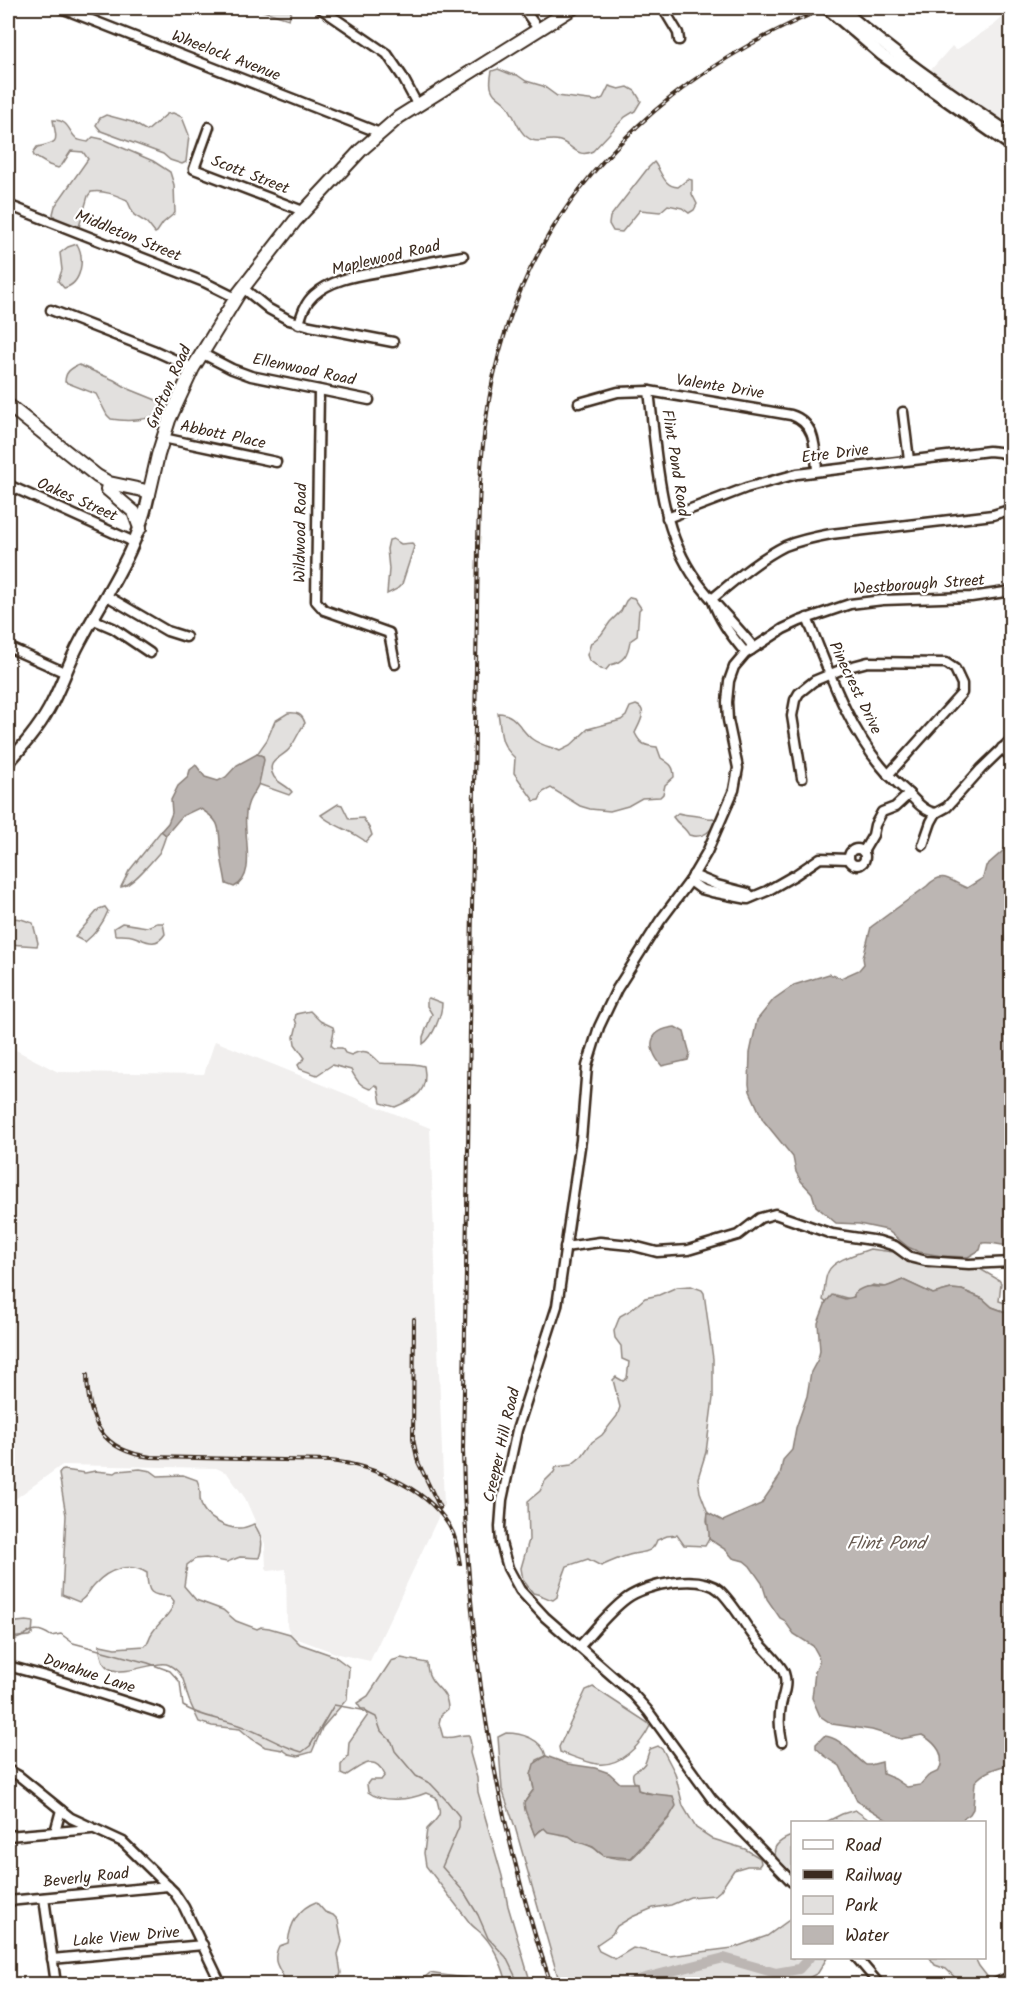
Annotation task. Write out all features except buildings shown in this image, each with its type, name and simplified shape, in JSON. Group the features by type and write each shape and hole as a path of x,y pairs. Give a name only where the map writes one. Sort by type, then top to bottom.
{"highway":[{"name":"Grafton Road","path":"149,494 173,408 193,368 240,293 303,212 380,133 417,104 573,8"},
{"path":"8,405 97,476 109,483 142,490 149,494"},
{"path":"8,412 134,512 140,528"},
{"path":"107,489 149,494"}],"main road":[{"path":"827,8 882,55 1011,146"},
{"path":"841,8 927,78 1011,135"},
{"name":"Grafton Road","path":"8,763 26,744 43,719 93,619 122,570 140,528 149,494"}],"street":[{"name":"Wheelock Avenue","path":"61,8 380,133"},
{"path":"320,8 387,54 417,104"},
{"path":"523,8 538,29"},
{"path":"663,8 678,33 679,40"},
{"name":"Scott Street","path":"209,127 194,169 303,212"},
{"name":"Middleton Street","path":"8,205 204,282 240,293 289,321 393,342"},
{"name":"Maplewood Road","path":"299,324 308,302 320,291 334,283 358,276 463,256"},
{"path":"51,310 193,368"},
{"name":"Ellenwood Road","path":"201,354 251,376 369,400"},
{"name":"Wildwood Road","path":"319,390 316,601 324,610 389,633 395,664"},
{"name":"Valente Drive","path":"579,403 613,393 650,391 771,410 800,418 806,423 813,436 817,470"},
{"name":"Flint Pond Road","path":"650,391 657,460 668,518 680,550 697,581 712,599 728,631 744,651 751,650"},
{"path":"903,412 909,460"},
{"name":"Abbott Place","path":"163,438 276,462"},
{"name":"Etre Drive","path":"668,518 764,483 817,470 989,451 1011,456"},
{"name":"Oakes Street","path":"8,485 134,542"},
{"path":"712,599 764,559 786,546 807,539 831,534 993,516 1011,509"},
{"name":"Westborough Street","path":"637,956 692,878 716,836 736,783 738,765 728,720 727,693 734,667 739,659 783,629 838,607 866,601 962,598 1011,591"},
{"path":"107,596 167,631 186,637"},
{"name":"Pinecrest Drive","path":"807,618 831,675 863,740 888,775 929,812 936,813"},
{"path":"93,619 112,628 150,653"},
{"path":"8,647 66,673"},
{"path":"802,778 792,721 795,700 805,687 853,665 877,662 946,663 956,669 962,684 962,693 888,775"},
{"path":"923,845 936,813 947,807 1011,739"},
{"path":"1002,748 1011,758"},
{"path":"692,878 748,893 752,897 795,875 820,858 849,859 849,853 853,849 863,852 882,812 895,807 909,794"},
{"name":"Creeper Hill Road","path":"637,956 606,1010 587,1066 581,1140 557,1306 517,1430 502,1500 500,1531 507,1564 520,1590 538,1611 621,1681 637,1698 712,1799 791,1881"},
{"path":"565,1247 600,1242 623,1244 657,1252 688,1250 738,1235 760,1218 775,1214 832,1234 884,1242 895,1246 910,1257 926,1262 969,1264 1011,1262"},
{"path":"579,1647 602,1622 636,1593 686,1580 709,1584 718,1589 730,1602 761,1647 784,1672 786,1686 781,1706 779,1732 782,1742"},
{"name":"Donahue Lane","path":"8,1666 160,1713"},
{"path":"8,1770 75,1820 123,1842 151,1868 182,1903 221,1984"},
{"path":"55,1832 61,1810"},
{"path":"8,1836 93,1828"},
{"path":"143,1888 151,1868"},
{"name":"Beverly Road","path":"8,1901 168,1886"},
{"path":"44,1898 56,1984"},
{"name":"Lake View Drive","path":"52,1959 202,1945"},
{"path":"858,1959 879,1984"},
{"path":"995,1984 1011,1976"}],"shaded area":[{"path":"1011,10 1011,127 929,72 952,46 956,50 994,25"},
{"path":"215,1041 430,1128 444,1505 370,1661 338,1654 298,1639 290,1633 287,1626 286,1569 269,1571 266,1568 265,1544 245,1498 227,1473 216,1468 62,1465 8,1504 8,1046 58,1072 204,1074"}],"green space":[{"path":"254,8 292,8 289,19"},
{"path":"498,69 543,86 557,96 597,101 603,98 609,86 619,89 628,87 635,91 641,101 635,111 625,117 593,151 583,154 560,141 535,141 523,133 508,107 491,88 492,71"},
{"path":"173,113 182,117 189,135 186,162 182,164 170,160 163,154 101,131 96,125 100,118 106,115 132,122 147,131 167,114"},
{"path":"53,120 66,124 78,139 88,142 93,137 102,139 153,161 170,172 174,185 175,213 155,233 147,223 134,215 127,200 110,193 91,192 79,227 57,221 53,214 55,206 88,159 83,152 71,151 58,168 34,156 33,153 37,147 50,144 55,140"},
{"path":"654,162 666,181 673,186 678,187 688,179 692,180 692,194 697,204 694,210 689,213 682,208 668,205 660,212 640,210 622,232 613,231 609,224 610,217"},
{"path":"77,244 81,256 80,270 75,281 64,288 58,281 62,270 60,253"},
{"path":"79,365 161,402 164,410 139,420 111,419 96,394 65,382 69,371"},
{"path":"393,539 401,544 412,543 414,547 402,584 387,594 389,569 387,549 389,540"},
{"path":"630,597 634,598 641,608 637,636 630,641 622,660 610,665 606,670 601,669 589,660 587,655 591,643 601,635"},
{"path":"636,705 642,710 641,721 635,733 637,737 643,744 657,747 661,758 673,770 674,777 665,785 660,797 642,798 628,806 610,811 580,806 551,788 543,792 539,800 534,801 514,773 515,758 503,742 498,713 514,719 535,741 560,751 570,746 588,729 621,720 626,716 630,707"},
{"path":"288,713 299,714 305,723 290,748 271,767 274,777 292,792 289,795 258,784 263,756 257,754 267,740 275,721"},
{"path":"338,804 342,805 349,819 363,818 372,835 366,842 321,815"},
{"path":"678,813 717,820 706,834 694,836 689,835 673,817"},
{"path":"161,831 166,835 159,853 136,878 121,887 129,871"},
{"path":"105,907 108,911 106,916 93,935 85,942 75,937 99,909"},
{"path":"8,919 33,923 37,946 8,944"},
{"path":"122,923 147,927 163,923 165,934 154,942 147,942 130,935 115,935 114,928"},
{"path":"429,998 442,1003 442,1008 433,1031 423,1044 423,1037 432,1014 427,1006"},
{"path":"310,1011 320,1021 333,1027 331,1045 334,1048 342,1048 345,1053 351,1055 367,1052 380,1063 424,1066 423,1088 415,1097 395,1107 381,1103 378,1087 375,1085 371,1089 364,1086 351,1070 332,1065 317,1075 300,1069 298,1065 305,1058 295,1044 297,1025 295,1019 296,1014"},
{"path":"870,1249 893,1252 928,1268 980,1269 999,1280 1001,1283 999,1301 1011,1305 1011,1314 992,1307 983,1299 962,1290 951,1289 933,1294 903,1280 886,1287 873,1285 850,1299 836,1295 830,1297 827,1303 823,1300 826,1278 831,1268 847,1258"},
{"path":"691,1286 704,1293 713,1359 713,1398 706,1452 698,1478 700,1492 708,1513 709,1539 705,1546 684,1545 677,1535 667,1536 657,1540 655,1545 646,1552 625,1556 601,1566 588,1559 567,1566 557,1597 553,1600 533,1593 523,1580 521,1568 529,1540 528,1501 540,1491 556,1467 571,1465 582,1456 617,1416 620,1407 613,1380 616,1377 623,1381 627,1378 629,1362 622,1359 621,1346 615,1338 614,1331 620,1316 645,1298 677,1287"},
{"path":"140,1469 151,1471 158,1476 183,1475 197,1480 200,1487 200,1500 211,1518 235,1528 244,1528 254,1524 259,1532 262,1544 259,1558 240,1557 227,1562 206,1558 195,1559 187,1565 184,1586 196,1600 223,1610 236,1621 257,1629 269,1628 290,1634 300,1644 334,1656 349,1667 347,1699 322,1728 312,1752 298,1756 289,1754 283,1750 265,1747 240,1729 199,1722 182,1677 169,1665 154,1665 123,1671 107,1667 102,1659 100,1645 115,1648 145,1646 173,1605 174,1601 170,1596 151,1592 147,1573 133,1568 113,1571 106,1574 79,1602 62,1595 66,1515 59,1474 64,1470 115,1473"},
{"path":"33,1622 32,1634 8,1638 8,1623"},
{"path":"401,1658 427,1663 430,1678 445,1696 448,1709 441,1715 439,1723 443,1737 469,1735 470,1753 477,1778 478,1792 531,1984 507,1984 492,1946 470,1923 426,1866 424,1853 427,1829 439,1815 436,1797 426,1793 388,1799 368,1792 367,1784 370,1780 381,1780 385,1775 376,1764 366,1763 345,1776 341,1774 341,1765 348,1756 349,1742 368,1715 365,1709 361,1709 357,1703 368,1696 391,1661"},
{"path":"593,1687 650,1726 629,1753 606,1764 592,1763 560,1752 559,1747 586,1690"},
{"path":"506,1733 518,1734 536,1741 544,1750 546,1756 537,1760 531,1775 534,1789 526,1800 535,1835 544,1828 569,1836 607,1856 620,1859 632,1858 670,1817 657,1795 638,1790 633,1777 634,1772 645,1763 650,1749 658,1746 663,1750 675,1773 683,1806 696,1828 713,1839 745,1849 760,1858 759,1866 747,1866 734,1870 715,1895 690,1897 632,1917 617,1926 612,1934 596,1945 599,1951 615,1959 633,1948 670,1956 733,1948 767,1936 791,1919 791,1959 826,1959 818,1973 798,1984 560,1984 502,1789 498,1737"},
{"path":"855,1810 871,1821 828,1821"},
{"path":"791,1837 791,1872 775,1855 776,1846"},
{"path":"316,1902 325,1912 338,1920 342,1942 338,1954 341,1973 338,1982 335,1984 286,1984 276,1962 279,1946 288,1943 293,1924 299,1913"},
{"path":"931,1959 976,1959 993,1984 962,1984 946,1969 935,1965"},
{"path":"430,1973 466,1978 486,1984 431,1984 425,1977"}],"water":[{"path":"257,754 263,756 264,760 259,783 249,801 246,814 246,872 242,881 234,887 226,884 218,827 207,813 199,808 182,816 166,835 161,831 168,823 172,813 171,800 178,786 196,765 205,777 218,781 226,777 237,765"},
{"path":"1011,844 1011,1245 982,1243 980,1250 968,1257 919,1252 908,1247 887,1230 859,1224 836,1223 816,1206 812,1193 796,1172 793,1157 763,1120 750,1091 750,1053 757,1020 774,999 794,985 829,974 841,978 859,970 864,964 863,958 871,927 938,878 947,878 967,888 983,878 986,866"},
{"path":"675,1027 684,1032 690,1054 688,1060 662,1066 653,1052 652,1040 659,1032"},
{"name":"Flint Pond","path":"903,1280 933,1294 951,1289 962,1290 983,1299 992,1307 1011,1314 1011,1764 992,1770 975,1782 973,1809 960,1821 888,1821 857,1801 840,1766 816,1748 816,1744 824,1736 841,1743 866,1765 882,1762 883,1774 907,1787 920,1785 928,1776 939,1771 941,1760 938,1750 922,1735 901,1739 872,1730 832,1724 820,1716 812,1698 815,1672 819,1662 813,1646 794,1634 780,1618 767,1599 762,1583 750,1566 744,1561 733,1558 726,1550 709,1539 708,1513 723,1521 761,1504 780,1476 783,1460 792,1450 811,1372 818,1359 820,1351 818,1323 826,1302 832,1295 845,1299 854,1297 854,1293 866,1287 886,1287"},
{"path":"546,1756 568,1764 595,1768 609,1773 620,1783 637,1783 638,1790 645,1793 673,1796 676,1806 670,1816 631,1858 604,1856 593,1847 569,1836 548,1832 544,1828 535,1836 524,1803 534,1789 531,1775 534,1764"}],"waterway":[{"path":"8,1639 19,1638 37,1630 51,1636 61,1634 73,1643 170,1671 180,1682 183,1706 246,1728 302,1752 310,1746 334,1705 362,1710 376,1717 381,1731 392,1742 395,1751 416,1776 431,1784 459,1816 459,1827 442,1867 464,1892 488,1938 506,1957 519,1984"},
{"path":"628,1984 724,1958 776,1973 799,1969 808,1959"}],"railway":[{"path":"551,1984 530,1919 498,1787 477,1654 465,1518 463,1450 478,547 485,426 499,354 519,294 547,239 581,188 621,142 666,101 716,65 769,34 826,8"},
{"path":"414,1319 413,1439 418,1462 440,1508"},
{"path":"87,1375 90,1406 95,1420 109,1441 120,1448 134,1454 151,1457 330,1461 347,1463 383,1474 417,1492 444,1518 453,1533 460,1564"}]}
